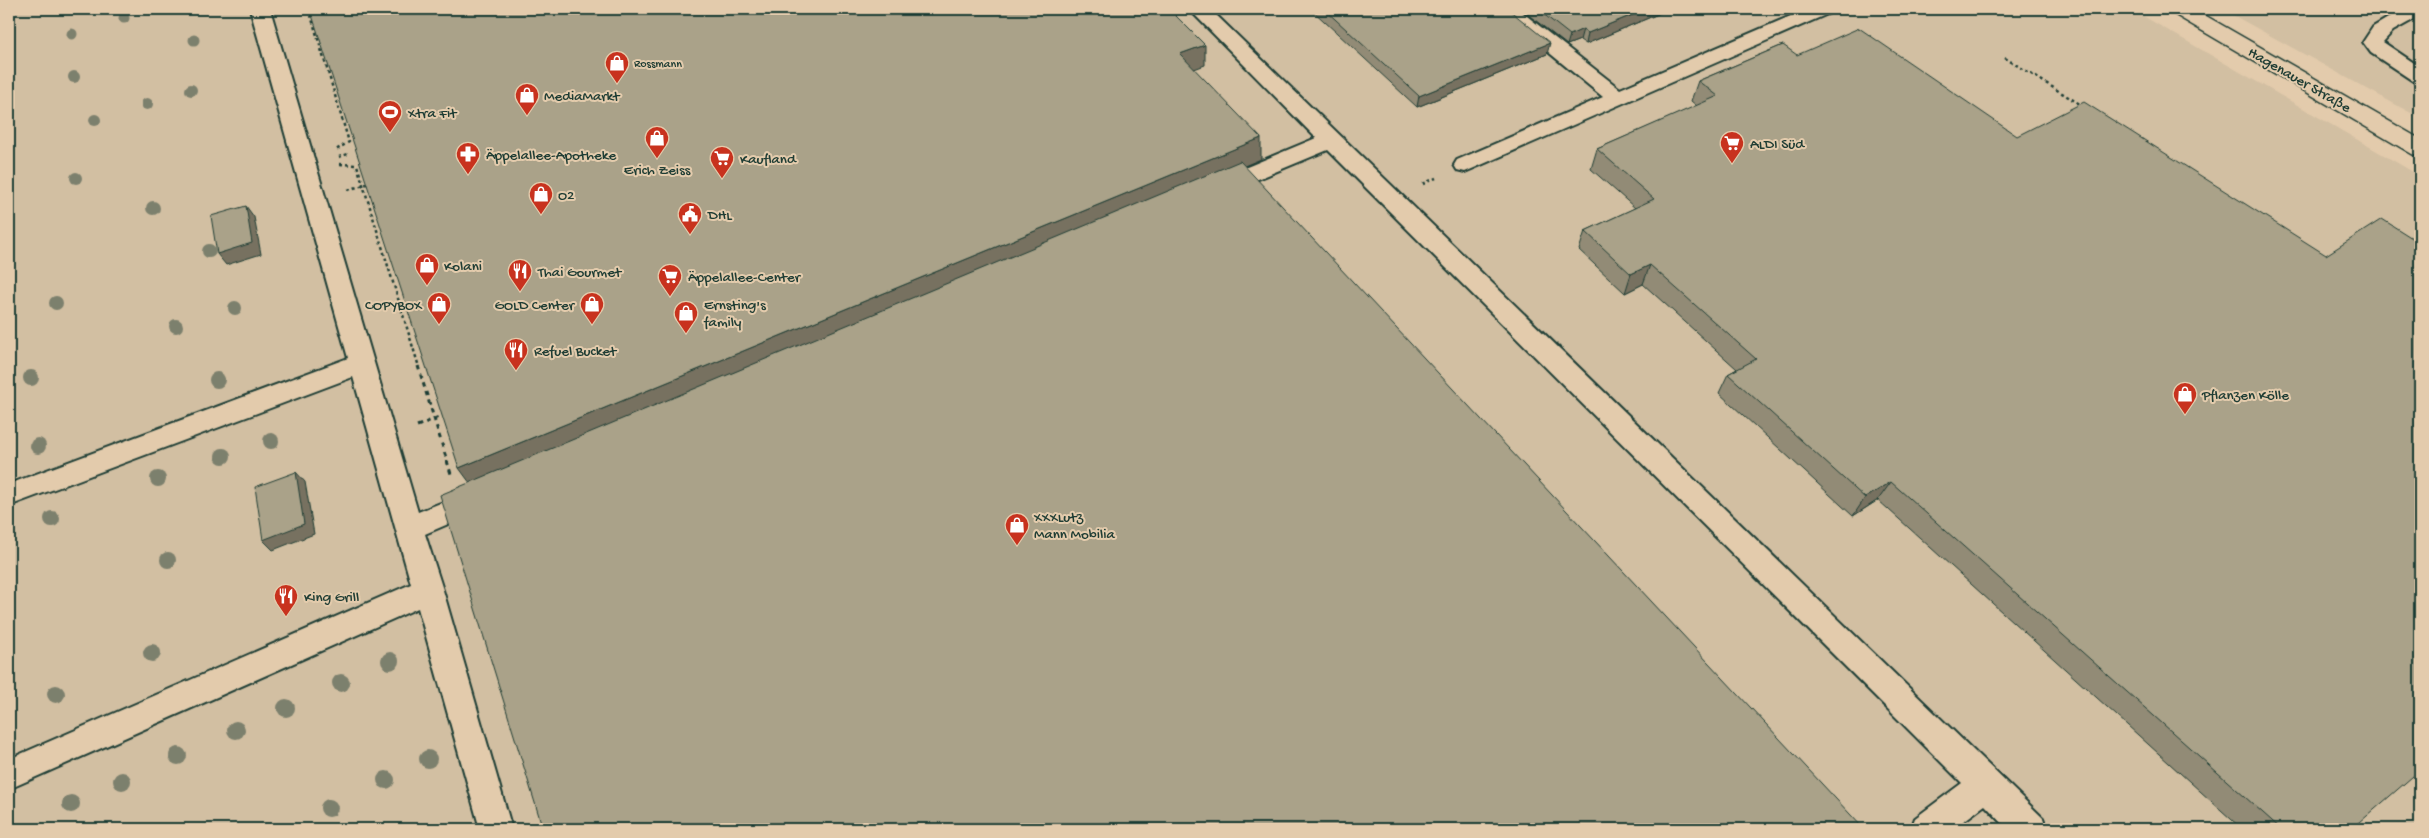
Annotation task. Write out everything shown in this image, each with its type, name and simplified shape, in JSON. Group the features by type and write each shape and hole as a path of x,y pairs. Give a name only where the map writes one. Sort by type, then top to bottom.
{"street":[{"name":"Hagenauer Straße","path":"2179,9 2420,149"}],"lane":[{"path":"260,9 411,527 496,829"},
{"path":"1199,9 2031,829"},
{"path":"1506,9 1618,98"},
{"path":"1464,165 1822,9"},
{"path":"2418,9 2387,27 2375,37 2373,42 2378,49 2420,76"},
{"path":"1197,197 1332,140"},
{"path":"9,495 363,363"},
{"path":"411,527 499,490"},
{"path":"9,774 429,590"},
{"path":"1927,829 1986,785"}],"path":[{"path":"309,9 349,142"},
{"path":"2005,58 2086,109"},
{"path":"354,140 336,150 340,165 357,165 461,506"},
{"path":"339,157 348,154"}],"shaded area":[{"path":"9,9 2131,9 2420,176 2420,829 9,829"},
{"path":"2222,9 2420,9 2420,118"}],"building":[{"name":"Äppelallee-Center","path":"310,9 1169,9 1205,45 1180,54 1261,138 459,468"},
{"path":"1324,9 1508,9 1550,43 1419,96"},
{"path":"1537,9 1647,9 1588,33 1583,29 1570,35"},
{"path":"1859,28 2017,136 2084,102 2326,255 2382,219 2420,243 2420,770 2352,829 2281,829 1891,482 1865,498 1728,374 1756,359 1650,265 1631,274 1585,231 1654,199 1597,149 1718,96 1698,81 1783,45 1797,55"},
{"path":"1240,161 1864,829 543,829 440,495"},
{"path":"246,206 252,243 217,254 211,216"},
{"path":"296,472 304,524 263,540 255,487"}],"place":[{"name":"Rossmann","path":"617,84"},
{"name":"MediaMarkt","path":"527,116"},
{"name":"Xtra Fit","path":"390,133"},
{"name":"Erich Zeiss","path":"657,159"},
{"name":"ALDI Süd","path":"1732,164"},
{"name":"Äppelallee-Apotheke","path":"468,175"},
{"name":"Kaufland","path":"722,179"},
{"name":"O2","path":"541,215"},
{"name":"DHL","path":"690,235"},
{"name":"Kolani","path":"427,286"},
{"name":"Thai Gourmet","path":"520,292"},
{"name":"Äppelallee-Center","path":"670,297"},
{"name":"COPYBOX","path":"439,325"},
{"name":"GOLD Center","path":"592,325"},
{"name":"Ernsting's family","path":"686,334"},
{"name":"Refuel Bucket","path":"516,371"},
{"name":"Pflanzen Kölle","path":"2185,415"},
{"name":"XXXLutz Mann Mobilia","path":"1017,546"},
{"name":"King Grill","path":"286,617"}]}
